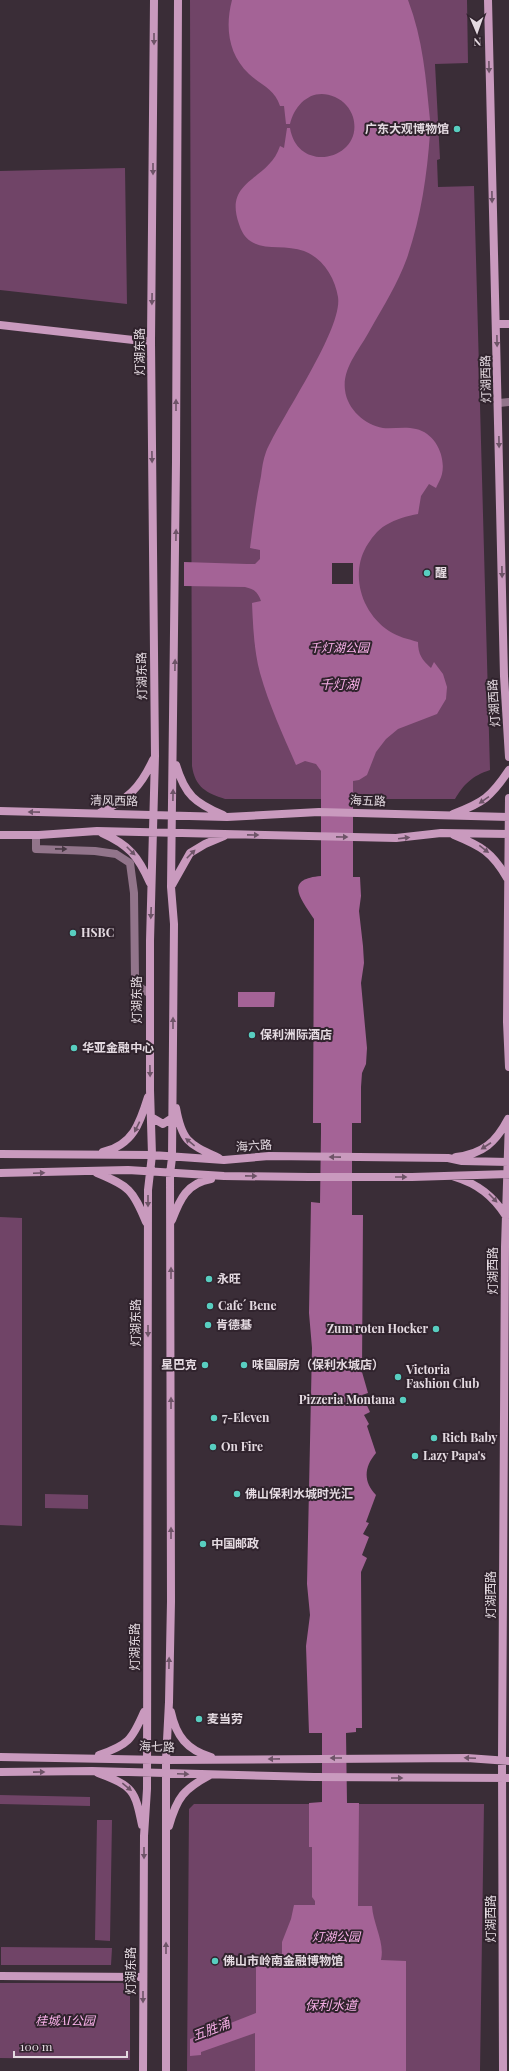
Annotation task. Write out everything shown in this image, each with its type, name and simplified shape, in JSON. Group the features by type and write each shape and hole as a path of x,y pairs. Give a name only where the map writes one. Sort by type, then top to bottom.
{"main road":[{"name":"灯湖东路","path":"142,2071 144,1836 147,1758 148,1227 152,1156 149,993 152,886 152,814 155,756 151,342 154,0"},
{"path":"166,2071 166,1760 169,1702 170,1174 172,1158 174,924 171,887 174,756 178,0"},
{"name":"灯湖西路","path":"488,0 492,202 497,324 504,676 509,757"},
{"path":"497,324 509,324"},
{"path":"0,325 151,342"},
{"path":"98,813 121,803 134,791 144,779 155,756"},
{"path":"174,756 182,784 190,795 210,809 227,817"},
{"path":"449,815 475,806 488,798 509,770"},
{"path":"509,798 507,879 507,1022 509,1067"},
{"name":"清风西路","path":"0,811 227,817"},
{"name":"海五路","path":"227,817 320,812 509,817"},
{"path":"0,835 36,836 97,831 365,838 396,838 450,833 509,834"},
{"path":"97,831 128,847 141,863 152,886"},
{"path":"450,833 488,851 498,863 507,879"},
{"path":"171,887 190,853 205,844 228,835"},
{"path":"91,1155 114,1150 135,1132 150,1090"},
{"path":"172,1090 179,1127 184,1137 203,1151 224,1160"},
{"path":"448,1158 470,1154 488,1145 497,1138 509,1116"},
{"path":"151,1117 163,1124 172,1118"},
{"name":"灯湖西路","path":"503,2071 506,1778 506,1216 509,1162 509,1120"},
{"name":"海六路","path":"0,1154 152,1156 224,1160 269,1156 448,1158 462,1161 509,1162"},
{"path":"92,1171 120,1182 130,1190 148,1227"},
{"path":"0,1173 92,1171 224,1176 308,1177 412,1177 508,1174"},
{"path":"449,1175 470,1182 483,1190 499,1205 506,1216"},
{"path":"170,1226 182,1196 190,1187 202,1180 224,1176"},
{"path":"169,1702 174,1722 183,1741 196,1751 222,1759"},
{"path":"92,1757 127,1743 138,1726 146,1708"},
{"name":"海七路","path":"0,1757 92,1757 147,1758 166,1760 359,1758 506,1760"},
{"path":"92,1771 117,1780 133,1792 137,1801 144,1836"},
{"path":"0,1772 92,1771 358,1778 506,1778"},
{"path":"166,1836 175,1804 182,1794 196,1782 211,1775"},
{"path":"0,1976 143,1976"}],"street":[{"path":"498,403 509,402"},
{"path":"36,836 36,849 95,850 116,854 130,864 134,893 135,978 139,987 149,993"}],"green space":[{"name":"千灯湖公园","path":"190,0 467,0 468,63 435,64 440,159 437,160 438,187 474,186 490,770 469,781 455,799 225,799 202,788 194,773 192,766"},
{"path":"125,168 127,304 0,290 0,171"},
{"path":"0,1217 22,1218 22,1526 0,1525"},
{"path":"45,1494 88,1495 88,1509 45,1508"},
{"path":"0,1795 90,1797 90,1806 0,1804"},
{"name":"灯湖公园","path":"194,1804 484,1804 480,2071 187,2071 189,1809"},
{"path":"97,1820 112,1820 110,1941 95,1940"},
{"path":"1,1947 112,1948 111,1965 1,1965"},
{"name":"桂城AI公园","path":"0,1983 123,1983 130,1994 130,2060 0,2058"}],"water":[{"path":"232,0 408,0 420,44 430,120 418,121 419,132 430,133 420,212 412,243 399,277 390,295 349,366 345,382 346,397 353,410 358,415 364,420 383,428 408,428 423,431 434,440 438,446 441,453 443,467 442,476 436,488 429,484 421,496 418,514 390,523 380,529 372,538 361,558 359,582 361,593 366,604 380,623 396,635 418,642 420,653 425,662 431,668 434,662 443,674 447,687 446,699 437,714 398,729 386,739 376,752 367,775 359,780 353,781 353,877 360,877 361,896 359,911 364,963 361,983 367,1048 366,1064 362,1073 361,1123 352,1123 352,1215 363,1215 362,1372 368,1393 362,1395 370,1412 364,1415 369,1424 367,1426 376,1453 367,1469 367,1480 376,1495 366,1522 369,1523 363,1534 369,1537 362,1555 367,1558 361,1572 362,1728 356,1728 356,1732 346,1733 347,1803 359,1803 358,1906 372,1906 381,1946 381,1960 406,1961 406,2071 255,2071 255,2033 201,2052 201,2055 190,2056 190,2039 256,2013 256,1960 282,1960 282,1942 291,1919 294,1905 315,1905 315,1901 312,1897 312,1847 309,1847 309,1803 322,1802 322,1733 309,1733 306,1646 310,1615 307,1584 312,1348 309,1313 311,1202 320,1203 321,1123 313,1123 314,919 300,897 298,891 299,885 302,881 321,876 321,771 316,764 305,761 296,765 276,720 260,673 256,656 252,603 261,601 257,593 245,587 184,586 184,562 255,564 260,559 260,550 250,548 256,503 265,455 321,351 331,330 337,311 338,297 334,283 327,270 317,258 304,251 258,245 250,241 244,234 239,224 236,209 237,198 249,181 267,167 274,158 280,146 284,148 287,128 290,128 295,143 305,152 317,157 329,156 340,152 349,143 354,132 353,117 348,108 344,103 335,97 327,94 319,94 306,99 292,116 290,124 286,124 284,106 280,106 275,95 249,74 236,58 230,40 229,30"},
{"path":"238,992 275,992 274,1007 238,1007"}],"pier":[{"path":"332,563 353,563 353,584 332,584"}],"place":[{"name":"广东大观博物馆","path":"457,129"},
{"name":"醒","path":"427,573"},
{"name":"HSBC","path":"73,933"},
{"name":"保利洲际酒店","path":"252,1035"},
{"name":"华亚金融中心","path":"74,1048"},
{"name":"永旺","path":"209,1279"},
{"name":"Cafe´ Bene","path":"210,1306"},
{"name":"肯德基","path":"208,1325"},
{"name":"Zum roten Hocker","path":"436,1329"},
{"name":"星巴克","path":"205,1365"},
{"name":"味国厨房（保利水城店）","path":"244,1365"},
{"name":"Victoria Fashion Club","path":"398,1377"},
{"name":"Pizzeria Montana","path":"403,1400"},
{"name":"7-Eleven","path":"214,1418"},
{"name":"Rich Baby","path":"434,1438"},
{"name":"On Fire","path":"213,1447"},
{"name":"Lazy Papa's","path":"415,1456"},
{"name":"佛山保利水城时光汇","path":"237,1494"},
{"name":"中国邮政","path":"203,1544"},
{"name":"麦当劳","path":"199,1719"},
{"name":"佛山市岭南金融博物馆","path":"215,1961"}],"water label":[{"name":"千灯湖","path":"339,684"},
{"name":"保利水道","path":"331,2005"},
{"name":"五胜涌","path":"211,2029"}]}
